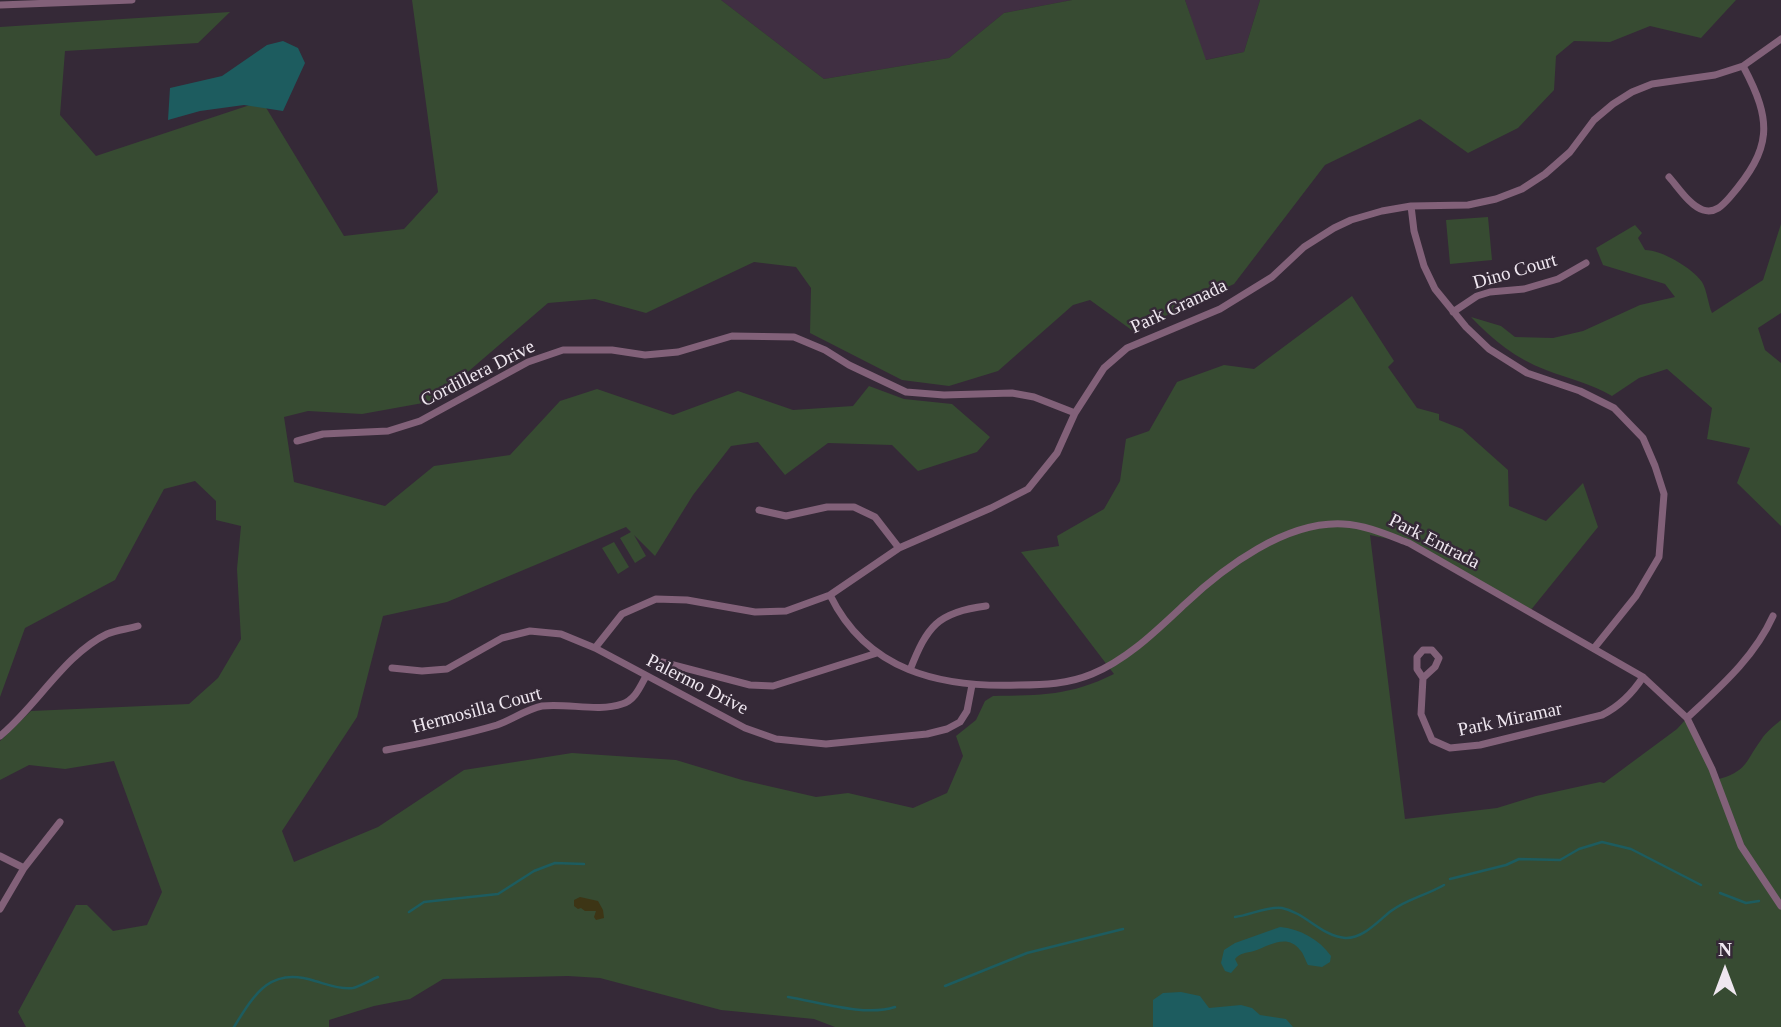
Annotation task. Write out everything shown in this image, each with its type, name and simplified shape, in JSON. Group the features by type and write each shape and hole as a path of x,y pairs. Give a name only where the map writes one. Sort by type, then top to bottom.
{"street":[{"path":"0,5 132,0"},
{"name":"Park Granada","path":"595,648 622,614 656,599 687,600 755,612 786,611 830,595 899,548 1028,489 1057,453 1075,413 1104,368 1127,348 1220,309 1272,277 1304,247 1334,228 1382,211 1411,206 1468,205 1496,200 1522,189 1545,174 1570,152 1594,120 1632,92 1652,84 1715,75 1743,66 1781,39"},
{"path":"1669,177 1693,204 1701,210 1711,212 1721,207 1747,176 1760,151 1764,124 1755,89 1743,66"},
{"path":"1411,206 1414,231 1424,266 1435,289 1453,312 1489,349 1527,373 1580,391 1614,408 1643,438 1655,466 1664,494 1660,557 1636,596 1595,648"},
{"name":"Dino Court","path":"1453,312 1477,296 1524,289 1558,279 1586,263"},
{"name":"Cordillera Drive","path":"297,441 323,434 387,431 420,421 528,362 563,350 612,350 645,355 678,352 732,336 794,337 906,392 944,395 1012,393 1034,397 1075,413"},
{"path":"758,510 786,516 827,507 854,507 875,517 899,548"},
{"name":"Park Entrada","path":"830,595 850,628 888,661 910,670 932,678 972,685 1063,683 1093,674 1128,653 1195,595 1252,551 1270,542 1310,529 1343,524 1376,531 1409,543 1643,677 1687,718 1712,769 1741,846 1781,906"},
{"path":"910,670 924,637 935,622 969,608 986,606"},
{"path":"1687,718 1738,670 1762,639 1773,616"},
{"path":"0,736 17,723 56,676 90,646 107,634 138,626"},
{"name":"Palermo Drive","path":"392,668 422,671 447,669 502,638 530,631 561,634 595,648 745,728 776,739 826,744 927,734 947,729 960,722 967,711 972,685"},
{"path":"662,662 750,685 773,686 877,653"},
{"name":"Hermosilla Court","path":"386,750 458,736 512,720 540,706 607,707 625,704 637,694 646,676"},
{"name":"Park Miramar","path":"1423,678 1421,714 1432,740 1450,748 1480,745 1602,715 1616,708 1633,692 1643,677"},
{"path":"0,909 24,868 60,822"},
{"path":"0,856 24,868"}],"shaded area":[{"path":"412,0 721,0 824,79 949,58 1004,13 1072,0 1185,0 1206,60 1244,52 1260,0 1736,0 1701,38 1650,26 1610,42 1574,41 1556,56 1554,90 1518,128 1468,153 1420,119 1325,165 1234,284 1133,331 1090,300 1073,305 998,371 949,386 902,380 810,333 811,288 796,267 754,262 646,313 595,299 548,303 434,401 362,414 308,411 284,417 294,482 385,506 434,466 510,455 560,401 597,389 673,415 738,391 793,410 853,406 869,386 904,399 952,404 990,437 977,452 918,471 892,445 828,443 785,475 758,442 731,446 693,495 655,556 634,535 646,556 635,563 620,538 631,532 626,527 447,602 383,616 357,717 282,831 294,862 378,827 464,770 572,753 676,760 742,780 816,797 848,793 913,808 947,793 963,756 956,736 976,720 985,701 993,696 1069,690 1114,674 1021,552 1059,546 1057,536 1104,509 1120,481 1126,439 1149,431 1177,382 1224,365 1254,369 1352,296 1394,361 1388,367 1417,408 1439,414 1439,420 1462,429 1508,470 1509,506 1546,521 1583,483 1598,527 1530,611 1409,543 1370,535 1405,819 1497,808 1536,796 1604,783 1677,729 1687,718 1716,780 1740,769 1765,734 1781,720 1781,1027 835,1027 814,1019 721,1010 600,978 568,976 443,979 410,999 374,1006 329,1020 329,1027 26,1027 18,1012 76,905 87,905 113,931 147,925 162,892 114,761 65,769 29,765 0,780 0,741 31,711 189,704 218,678 241,639 237,569 241,526 216,520 216,501 195,481 164,489 115,580 25,628 0,697 0,27 230,12 198,43 65,51 60,115 96,156 262,101 344,236 404,229 438,192"},
{"path":"721,0 1072,0 1004,13 949,58 824,79"},
{"path":"1185,0 1260,0 1244,52 1205,60"},
{"path":"283,41 298,48 305,63 283,111 244,105 200,111 168,120 170,88 222,76 267,45"},
{"path":"1488,217 1492,260 1450,264 1446,220"},
{"path":"1781,224 1781,313 1758,328 1765,350 1781,363 1781,526 1737,483 1750,448 1707,439 1712,408 1667,369 1639,378 1612,396 1525,360 1496,341 1471,317 1501,326 1515,337 1553,338 1583,331 1640,305 1675,297 1665,284 1603,265 1596,248 1635,225 1642,233 1638,238 1645,250 1668,256 1702,282 1712,313 1763,280"},
{"path":"614,542 629,567 618,574 602,548"},
{"path":"1280,927 1295,930 1315,940 1331,956 1330,962 1322,967 1308,965 1303,953 1295,945 1284,942 1241,954 1235,959 1238,965 1231,973 1225,971 1221,963 1224,950 1235,943"},
{"path":"1181,992 1200,996 1209,1008 1241,1005 1252,1008 1260,1015 1286,1019 1293,1027 1153,1027 1153,1000 1163,993"}],"sand":[{"path":"580,897 598,901 604,918 596,920 596,911 585,911 574,906 574,900"}],"waterway":[{"path":"1450,879 1506,865 1519,859 1560,860 1579,849 1602,842 1631,849 1701,885"},
{"path":"409,912 424,902 498,894 534,871 555,863 584,864"},
{"path":"1235,917 1282,908 1328,933 1352,938 1370,929 1397,907 1444,885"},
{"path":"1720,893 1746,903 1759,901"},
{"path":"945,986 1027,953 1123,929"},
{"path":"234,1027 257,994 276,980 300,977 348,988 378,977"},
{"path":"788,997 856,1010 895,1007"}]}
